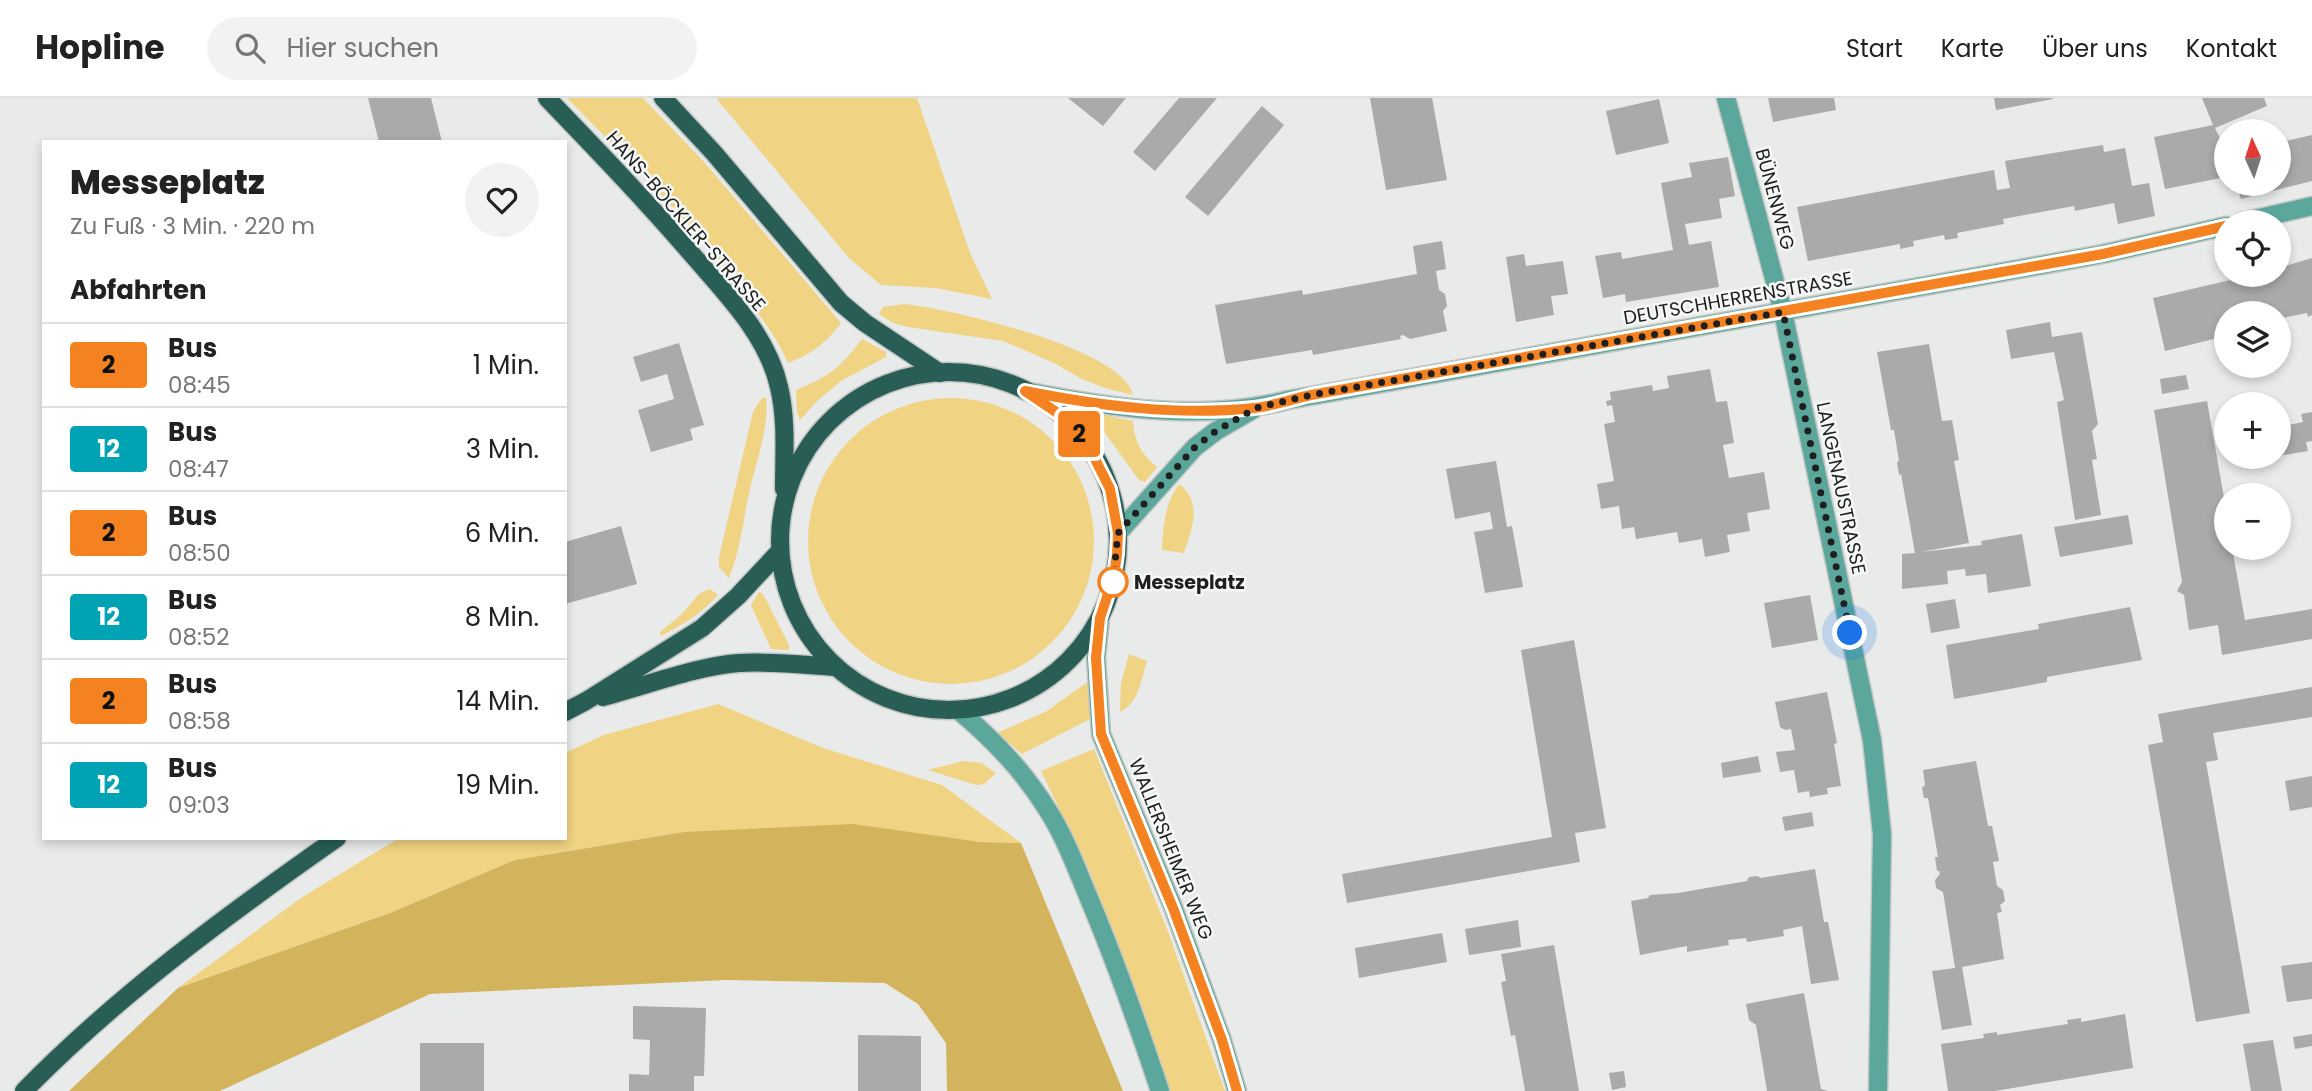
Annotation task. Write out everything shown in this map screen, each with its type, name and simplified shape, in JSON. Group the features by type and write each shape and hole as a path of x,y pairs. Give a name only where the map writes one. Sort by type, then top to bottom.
{"main road":[{"name":"HANS-BÖCKLER-STRASSE","path":"547,98 643,198 763,343 779,387 783,419 784,507"},
{"path":"663,98 714,153 841,303 864,323 940,373"},
{"name":"WALLERSHEIMER WEG","path":"940,373 984,377 1025,391 1062,416 1090,449 1110,489 1118,533 1114,576 1100,618 1075,654 1042,682 1002,701 958,710 936,710 894,701 873,692 836,667 821,652 797,615 788,594 780,551 784,507 790,485 804,456 823,429 857,400 896,381 940,373"},
{"path":"567,711 702,628 738,596 780,551"},
{"path":"586,701 737,663 836,667"},
{"path":"24,1091 55,1059 131,992 256,895 334,840"}],"street":[{"name":"BÜNENWEG","path":"1726,98 1783,312"},
{"path":"2291,211 2312,206"},
{"name":"DEUTSCHHERRENSTRASSE","path":"1025,391 1075,401 1139,408 1256,408 1288,400 2103,254 2214,229"},
{"name":"LANGENAUSTRASSE","path":"1783,312 1872,740 1882,834 1878,1091"},
{"name":"DEUTSCHHERRENSTRASSE","path":"1118,533 1195,447 1216,431 1256,408"},
{"name":"WALLERSHEIMER WEG","path":"1100,618 1096,658 1101,734 1173,908 1222,1040 1237,1091"},
{"path":"958,710 992,738 1048,810 1114,959 1160,1091"}],"shaded area":[{"path":"567,98 643,98 704,162 841,323 811,352 788,363 761,317 702,240"},
{"path":"716,98 917,98 970,253 992,299 936,288 881,285 849,258"},
{"path":"905,304 994,323 1068,347 1099,362 1122,378 1133,395 1082,379 1054,363 1003,341 908,327 893,323 879,314 883,307"},
{"path":"862,339 886,352 886,357 841,381 800,420 796,390 833,370"},
{"path":"766,397 764,434 739,547 729,578 719,567 719,557 753,412 761,399"},
{"path":"937,398 965,398 993,404 1019,415 1042,430 1062,450 1077,473 1088,499 1094,541 1092,569 1077,609 1062,632 1042,652 1019,667 993,678 965,684 937,684 909,678 883,667 860,652 840,632 825,609 814,583 808,555 808,527 814,499 825,473 840,450 860,430 883,415 909,404"},
{"path":"1095,413 1133,421 1139,447 1157,467 1145,482 1139,480 1095,419"},
{"path":"1179,484 1191,499 1194,516 1184,553 1162,550 1168,507"},
{"path":"710,589 718,595 712,601 691,618 661,636 660,632 682,614 699,594"},
{"path":"759,592 763,594 789,645 789,650 771,649 751,605"},
{"path":"1129,654 1147,661 1135,697 1120,712 1121,683"},
{"path":"1093,678 1090,719 1022,754 997,733 1047,711"},
{"path":"718,704 823,748 942,785 1021,843 684,832 515,860 390,913 178,988 301,898 396,840 567,840 567,752 604,735"},
{"path":"1094,749 1167,929 1225,1091 1169,1091 1143,1010 1089,870 1041,771"},
{"path":"963,761 981,763 996,773 984,784 976,785 928,770"},
{"path":"853,824 980,842 1021,843 1123,1091 947,1091 946,1043 918,1004 885,983 726,980 430,994 220,1091 69,1091 178,988 390,913 515,860 684,832"}],"building":[{"path":"368,98 431,98 442,140 378,140"},
{"path":"1068,98 1126,98 1103,126"},
{"path":"1179,98 1217,98 1155,171 1133,152"},
{"path":"1370,98 1432,98 1447,180 1386,190"},
{"path":"1768,98 1834,98 1836,110 1773,122"},
{"path":"1994,98 2053,98 2053,99 1996,110"},
{"path":"2202,98 2264,98 2267,106 2236,119 2214,119 2214,179 2165,189 2154,137 2213,125"},
{"path":"1659,99 1669,143 1616,155 1606,111"},
{"path":"1262,106 1284,125 1208,216 1185,197"},
{"path":"2312,135 2312,181 2291,186 2291,140"},
{"path":"2103,145 2104,152 2125,148 2132,186 2149,183 2155,216 2118,224 2114,203 2075,211 2074,206 2003,219 2004,224 1957,233 1958,238 1945,240 1944,235 1913,241 1914,246 1900,249 1900,244 1808,261 1797,207 1994,170 1997,190 2010,188 2005,161"},
{"path":"1728,157 1735,196 1719,199 1722,218 1685,224 1689,245 1711,241 1719,287 1626,302 1625,294 1603,298 1595,256 1621,252 1622,259 1673,250 1661,183 1692,177 1689,163"},
{"path":"1442,241 1446,269 1436,271 1439,290 1445,294 1447,306 1443,311 1447,331 1410,339 1403,335 1400,336 1401,339 1313,355 1312,350 1226,364 1215,305 1302,290 1303,295 1417,274 1413,246"},
{"path":"1524,254 1526,266 1563,261 1568,294 1551,296 1554,315 1516,322 1506,257"},
{"path":"2312,258 2312,315 2308,317 2307,313 2291,316 2291,301 2214,301 2214,339 2165,351 2153,298 2214,284 2214,287 2291,287 2291,264"},
{"path":"2050,322 2052,337 2082,332 2098,424 2092,431 2097,459 2092,460 2101,515 2075,520 2057,402 2064,400 2054,352 2011,359 2006,330"},
{"path":"679,343 704,425 690,429 693,440 651,452 638,410 674,399 667,374 641,382 633,357"},
{"path":"1929,344 1942,421 1952,420 1959,460 1954,461 1969,543 1921,552 1982,545 1981,541 2022,534 2031,586 1988,593 1986,574 1966,576 1965,569 1947,571 1948,584 1902,589 1902,554 1915,553 1901,474 1899,475 1894,430 1891,430 1877,352"},
{"path":"1710,369 1716,402 1727,401 1734,443 1723,445 1729,478 1764,472 1770,509 1747,513 1750,531 1727,535 1730,552 1705,557 1702,539 1679,543 1677,532 1636,539 1634,527 1622,529 1619,506 1601,509 1597,484 1614,481 1604,424 1615,422 1612,405 1607,406 1606,401 1611,400 1610,392 1652,385 1653,391 1669,388 1667,376"},
{"path":"2186,375 2189,389 2162,394 2160,379"},
{"path":"2207,401 2214,441 2214,469 2219,469 2221,483 2214,483 2214,560 2234,560 2245,620 2312,609 2312,639 2222,655 2218,625 2189,630 2184,595 2177,591 2182,582 2154,410"},
{"path":"2312,412 2312,441 2306,442 2308,451 2291,454 2291,424 2303,422 2301,414"},
{"path":"1496,461 1507,527 1512,526 1523,587 1485,593 1474,532 1493,529 1490,512 1455,519 1446,469"},
{"path":"2128,515 2133,544 2060,557 2054,527"},
{"path":"621,526 637,584 567,603 567,541"},
{"path":"1810,595 1818,640 1772,648 1764,603"},
{"path":"1955,599 1960,628 1931,633 1926,604"},
{"path":"2130,607 2142,660 2047,677 2047,682 1954,699 1946,645 2039,629 2038,624"},
{"path":"1574,640 1606,828 1575,833 1580,862 1347,903 1342,874 1552,837 1521,650"},
{"path":"2312,687 2312,717 2213,733 2218,760 2206,762 2250,1013 2196,1022 2148,745 2163,742 2158,714"},
{"path":"1827,692 1837,743 1834,744 1841,786 1827,788 1828,794 1810,797 1809,791 1798,793 1794,770 1780,772 1776,752 1795,750 1791,729 1780,727 1775,702"},
{"path":"1758,756 1761,772 1723,778 1721,763"},
{"path":"1976,761 1988,826 1992,826 1999,861 1993,862 1997,886 2003,890 2005,901 2000,905 2002,912 1997,913 2004,959 1962,967 1972,1025 1942,1030 1932,971 1955,968 1943,892 1936,888 1935,880 1940,874 1937,871 1935,857 1938,857 1928,798 1924,798 1922,788 1925,785 1923,770"},
{"path":"2312,776 2312,807 2290,811 2285,781"},
{"path":"1812,812 1814,826 1785,831 1782,817"},
{"path":"1815,869 1824,922 1828,922 1839,980 1811,984 1802,926 1783,930 1784,936 1747,942 1746,938 1728,940 1729,945 1687,952 1687,946 1640,955 1631,901 1648,898 1650,895 1747,881 1749,877 1761,878"},
{"path":"1518,920 1521,947 1469,955 1465,929"},
{"path":"1442,933 1447,962 1359,978 1355,948"},
{"path":"1554,945 1579,1091 1525,1091 1515,1035 1511,1036 1501,982 1506,981 1501,954"},
{"path":"2312,962 2312,999 2287,1002 2281,966"},
{"path":"1804,993 1821,1089 1828,1091 1767,1091 1756,1025 1749,1020 1746,1004"},
{"path":"633,1006 706,1008 704,1076 694,1076 694,1091 629,1091 629,1074 649,1075 650,1040 633,1039"},
{"path":"2125,1014 2133,1068 1995,1091 1948,1091 1941,1044 1984,1038 1983,1034 1997,1032 1997,1035 2068,1024 2067,1020 2081,1018 2081,1022"},
{"path":"2312,1034 2312,1046 2295,1049 2293,1037"},
{"path":"858,1035 921,1036 921,1091 858,1091"},
{"path":"2273,1040 2282,1091 2251,1091 2243,1044"},
{"path":"420,1043 484,1043 484,1091 420,1091"},
{"path":"1624,1071 1626,1087 1612,1090 1609,1073"}],"bus line":[{"name":"2","path":"1237,1091 1222,1040 1173,908 1101,734 1096,658 1100,618 1114,576 1118,533 1110,489 1090,449 1077,432 1062,416 1025,391 1075,401 1139,408 1256,408 1311,395 2103,254 2214,229"}],"place":[{"name":"Messeplatz","path":"1113,582"}],"route":[{"path":"1113,582 1118,533 1195,447 1216,431 1256,408 1311,395 1783,312 1850,633"}]}
